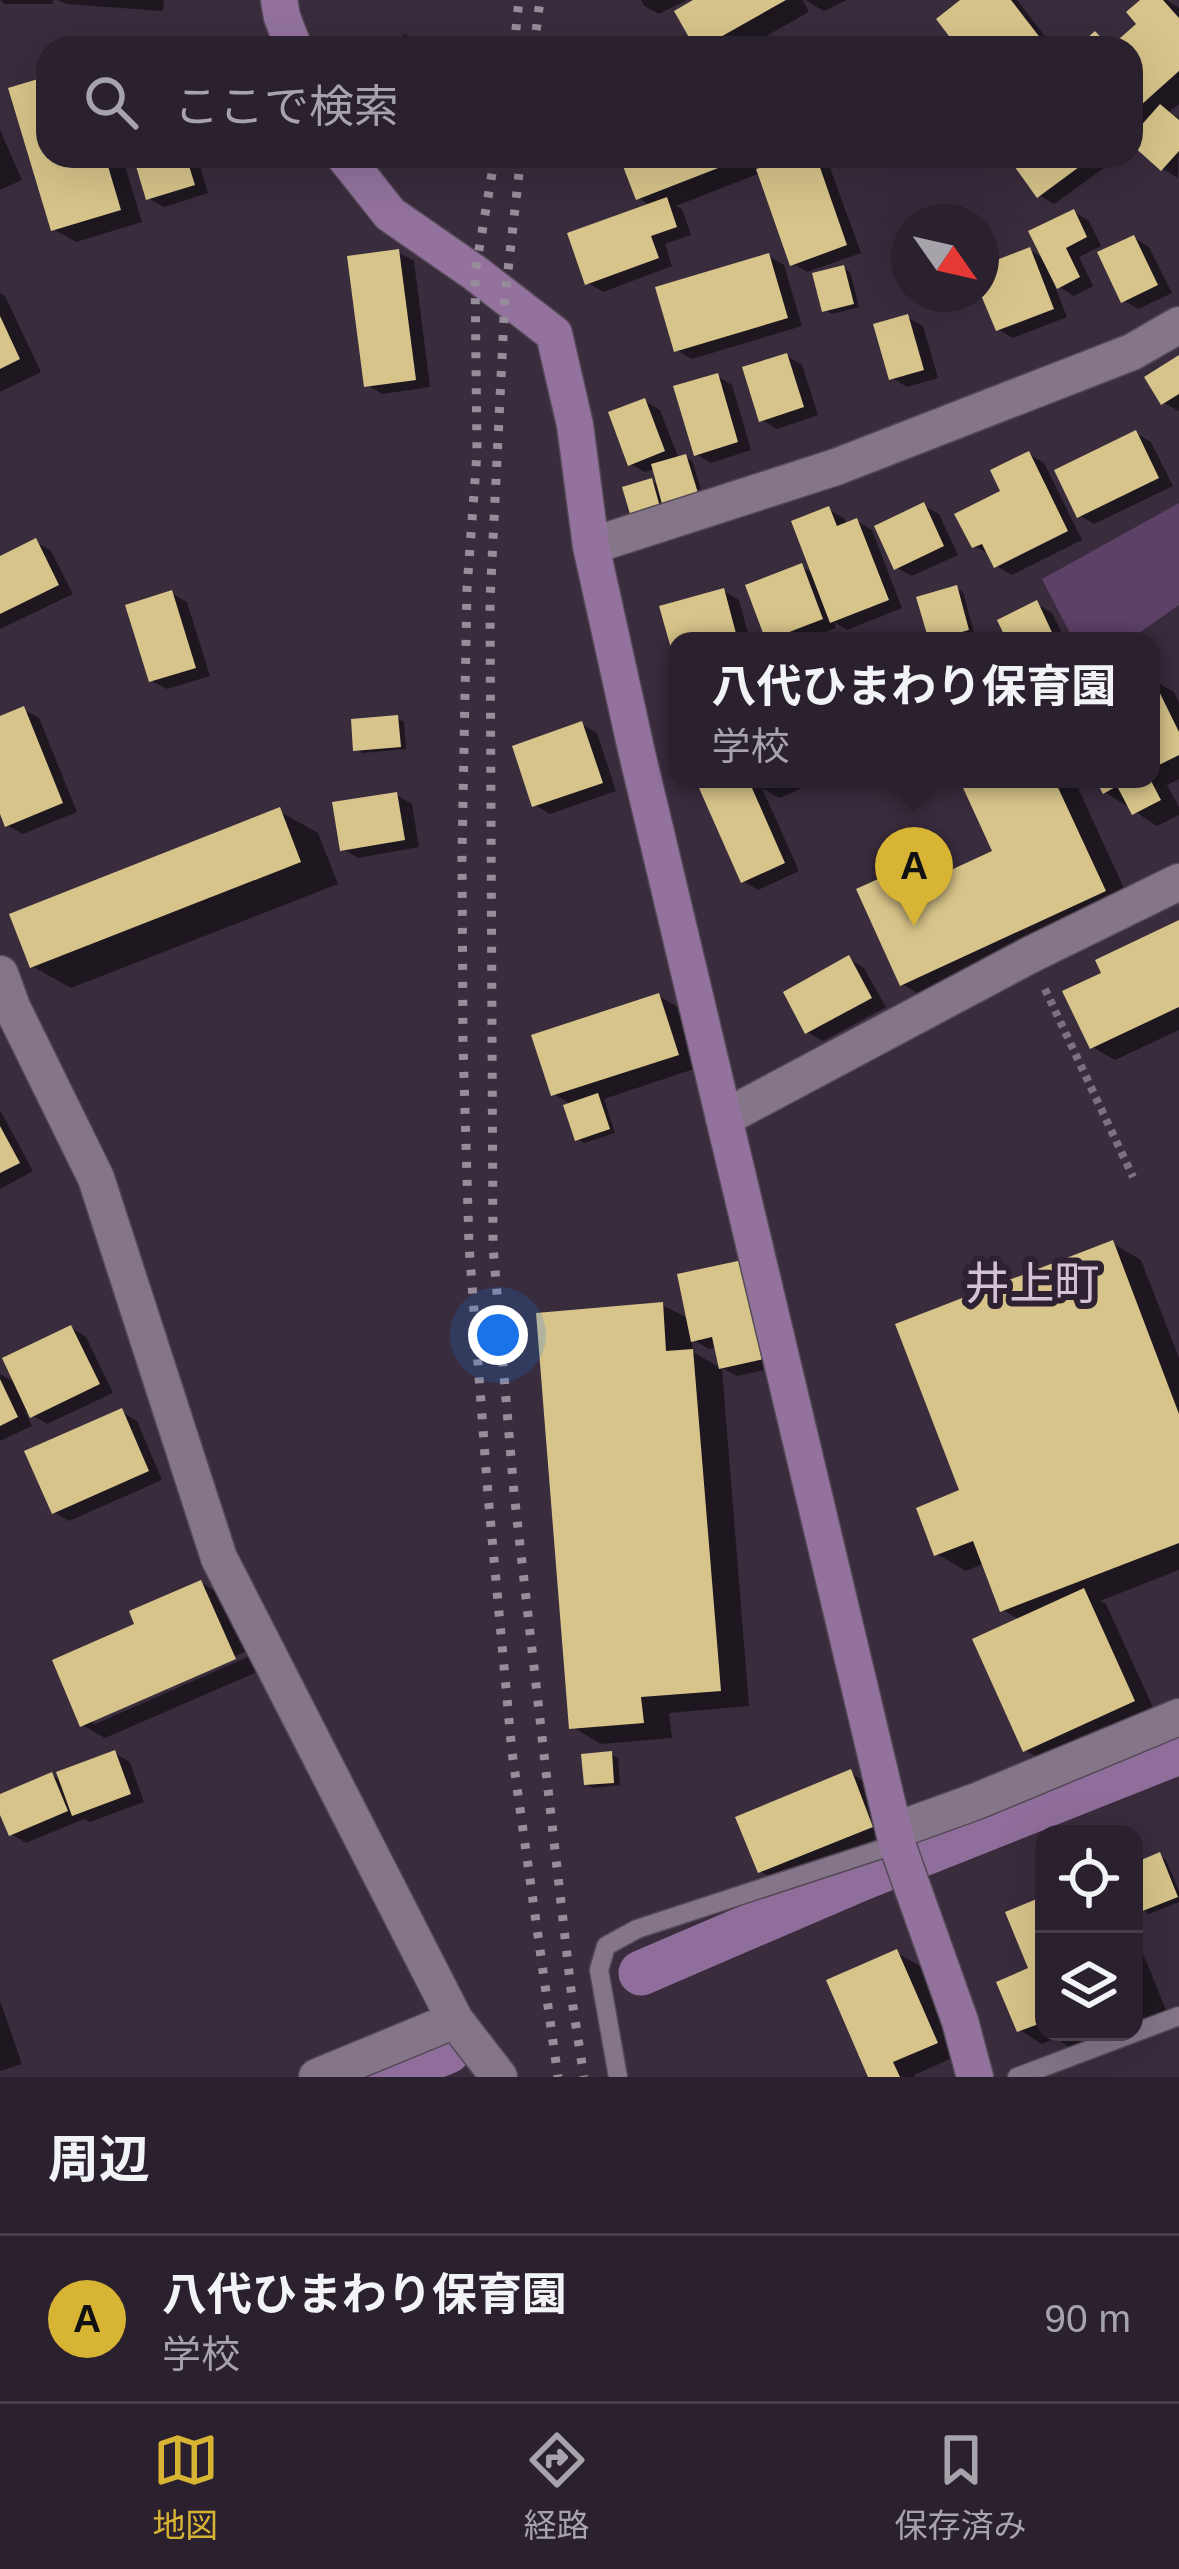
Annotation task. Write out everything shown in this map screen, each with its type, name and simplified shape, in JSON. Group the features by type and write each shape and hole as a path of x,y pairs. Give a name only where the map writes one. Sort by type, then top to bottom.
{"street":[{"path":"279,0 289,36"},
{"path":"354,168 390,214 554,334 575,425 590,546 895,1838 960,2021 974,2077"},
{"path":"590,546 836,467 1132,352 1179,325"},
{"path":"724,1118 1030,955 1179,882"},
{"path":"0,974 96,1178 220,1558 455,2020 499,2077"},
{"path":"895,1838 1179,1717"},
{"path":"317,2077 455,2020"}],"lane":[{"path":"617,2077 599,1970 606,1946 637,1929 895,1838"},
{"path":"1017,2077 1179,2016"}],"path":[{"path":"1030,955 1133,1177"}],"shaded area":[{"path":"1179,503 1179,605 1140,632 1069,632 1042,579"}],"building":[{"path":"693,0 786,0 722,36 688,36 674,11"},
{"path":"960,0 1011,0 1039,36 949,36 936,19"},
{"path":"1140,0 1163,0 1179,18 1179,71 1143,103 1143,36 1122,36 1136,24 1126,12"},
{"path":"36,80 36,168 109,168 121,210 51,231 8,88"},
{"path":"1160,104 1179,120 1179,151 1161,171 1143,155 1143,123"},
{"path":"137,168 190,168 195,185 146,200"},
{"path":"624,168 718,168 636,200"},
{"path":"820,168 847,245 790,266 756,169"},
{"path":"1016,168 1078,168 1037,198"},
{"path":"667,197 677,227 651,236 659,258 585,285 567,233"},
{"path":"1074,209 1087,237 1066,248 1080,277 1057,289 1028,231"},
{"path":"1134,235 1158,285 1121,303 1097,252"},
{"path":"1030,247 1054,309 996,331 988,312 999,312 999,259"},
{"path":"399,249 416,380 364,387 347,256"},
{"path":"769,253 788,318 674,352 655,287"},
{"path":"844,265 854,304 822,312 812,273"},
{"path":"908,314 924,370 889,380 873,324"},
{"path":"0,316 20,359 0,369"},
{"path":"787,353 804,407 759,422 742,367"},
{"path":"1179,355 1179,394 1161,405 1144,377"},
{"path":"718,373 738,442 694,456 673,386"},
{"path":"645,398 665,451 628,466 608,412"},
{"path":"1136,430 1159,478 1077,518 1054,470"},
{"path":"1029,451 1068,531 994,568 982,544 972,548 954,514 1000,491 990,470"},
{"path":"686,454 698,493 662,504 651,464"},
{"path":"652,478 660,507 630,514 622,487"},
{"path":"924,502 944,546 894,570 874,526"},
{"path":"829,506 837,526 857,518 889,600 830,623 791,521"},
{"path":"36,538 59,585 0,614 0,556"},
{"path":"802,563 823,619 789,632 763,632 745,585"},
{"path":"957,585 969,630 926,632 916,597"},
{"path":"724,588 736,632 668,632 668,638 659,606"},
{"path":"172,590 196,668 149,682 125,605"},
{"path":"1037,600 1052,632 1003,632 997,620"},
{"path":"1160,693 1179,732 1179,755 1160,764"},
{"path":"24,706 63,803 5,827 0,814 0,716"},
{"path":"398,715 401,747 353,751 351,719"},
{"path":"582,721 603,783 532,807 512,746"},
{"path":"699,788 752,788 785,863 741,883"},
{"path":"963,788 1058,788 1106,891 900,986 856,889 931,855 940,875 992,851"},
{"path":"1118,788 1155,788 1161,800 1132,815"},
{"path":"397,792 405,840 340,851 332,802"},
{"path":"280,807 301,862 30,968 9,914"},
{"path":"1179,920 1179,1007 1090,1049 1062,991 1101,973 1095,960"},
{"path":"849,955 872,998 805,1034 783,992"},
{"path":"659,993 679,1055 551,1096 531,1035"},
{"path":"598,1093 610,1129 575,1141 563,1105"},
{"path":"0,1126 20,1163 0,1173"},
{"path":"1113,1240 1179,1414 1179,1543 1000,1612 973,1541 934,1556 916,1508 959,1490 895,1324"},
{"path":"747,1259 768,1358 719,1369 712,1337 691,1342 677,1274"},
{"path":"663,1302 666,1351 693,1349 721,1691 641,1697 644,1723 569,1729 536,1313"},
{"path":"71,1325 100,1384 30,1418 2,1358"},
{"path":"0,1379 18,1417 0,1426"},
{"path":"122,1408 149,1471 52,1514 24,1451"},
{"path":"201,1580 236,1659 80,1727 52,1660 134,1624 129,1611"},
{"path":"1084,1588 1135,1701 1023,1752 972,1639"},
{"path":"115,1750 131,1794 72,1816 56,1772"},
{"path":"612,1751 614,1783 584,1785 581,1754"},
{"path":"851,1769 873,1827 758,1873 735,1817"},
{"path":"52,1772 68,1811 9,1836 0,1815 0,1794"},
{"path":"1160,1852 1178,1897 1143,1911 1143,1859"},
{"path":"1035,1900 1035,2025 1017,2032 996,1982 1028,1968 1005,1912"},
{"path":"897,1949 938,2043 893,2062 900,2077 868,2077 826,1980"}],"waterway":[{"path":"641,1973 862,1878 1179,1752"},
{"path":"387,2077 448,2051"}],"railway":[{"path":"515,36 519,0"},
{"path":"536,36 540,0"},
{"path":"493,168 475,273 477,453 467,588 462,855 469,1245 512,1752 558,2077"},
{"path":"520,168 505,297 490,601 493,1246 514,1493 584,2077"}],"place":[{"name":"八代ひまわり保育園","path":"914,926"}],"district":[{"name":"井上町","path":"1032,1283"}]}
